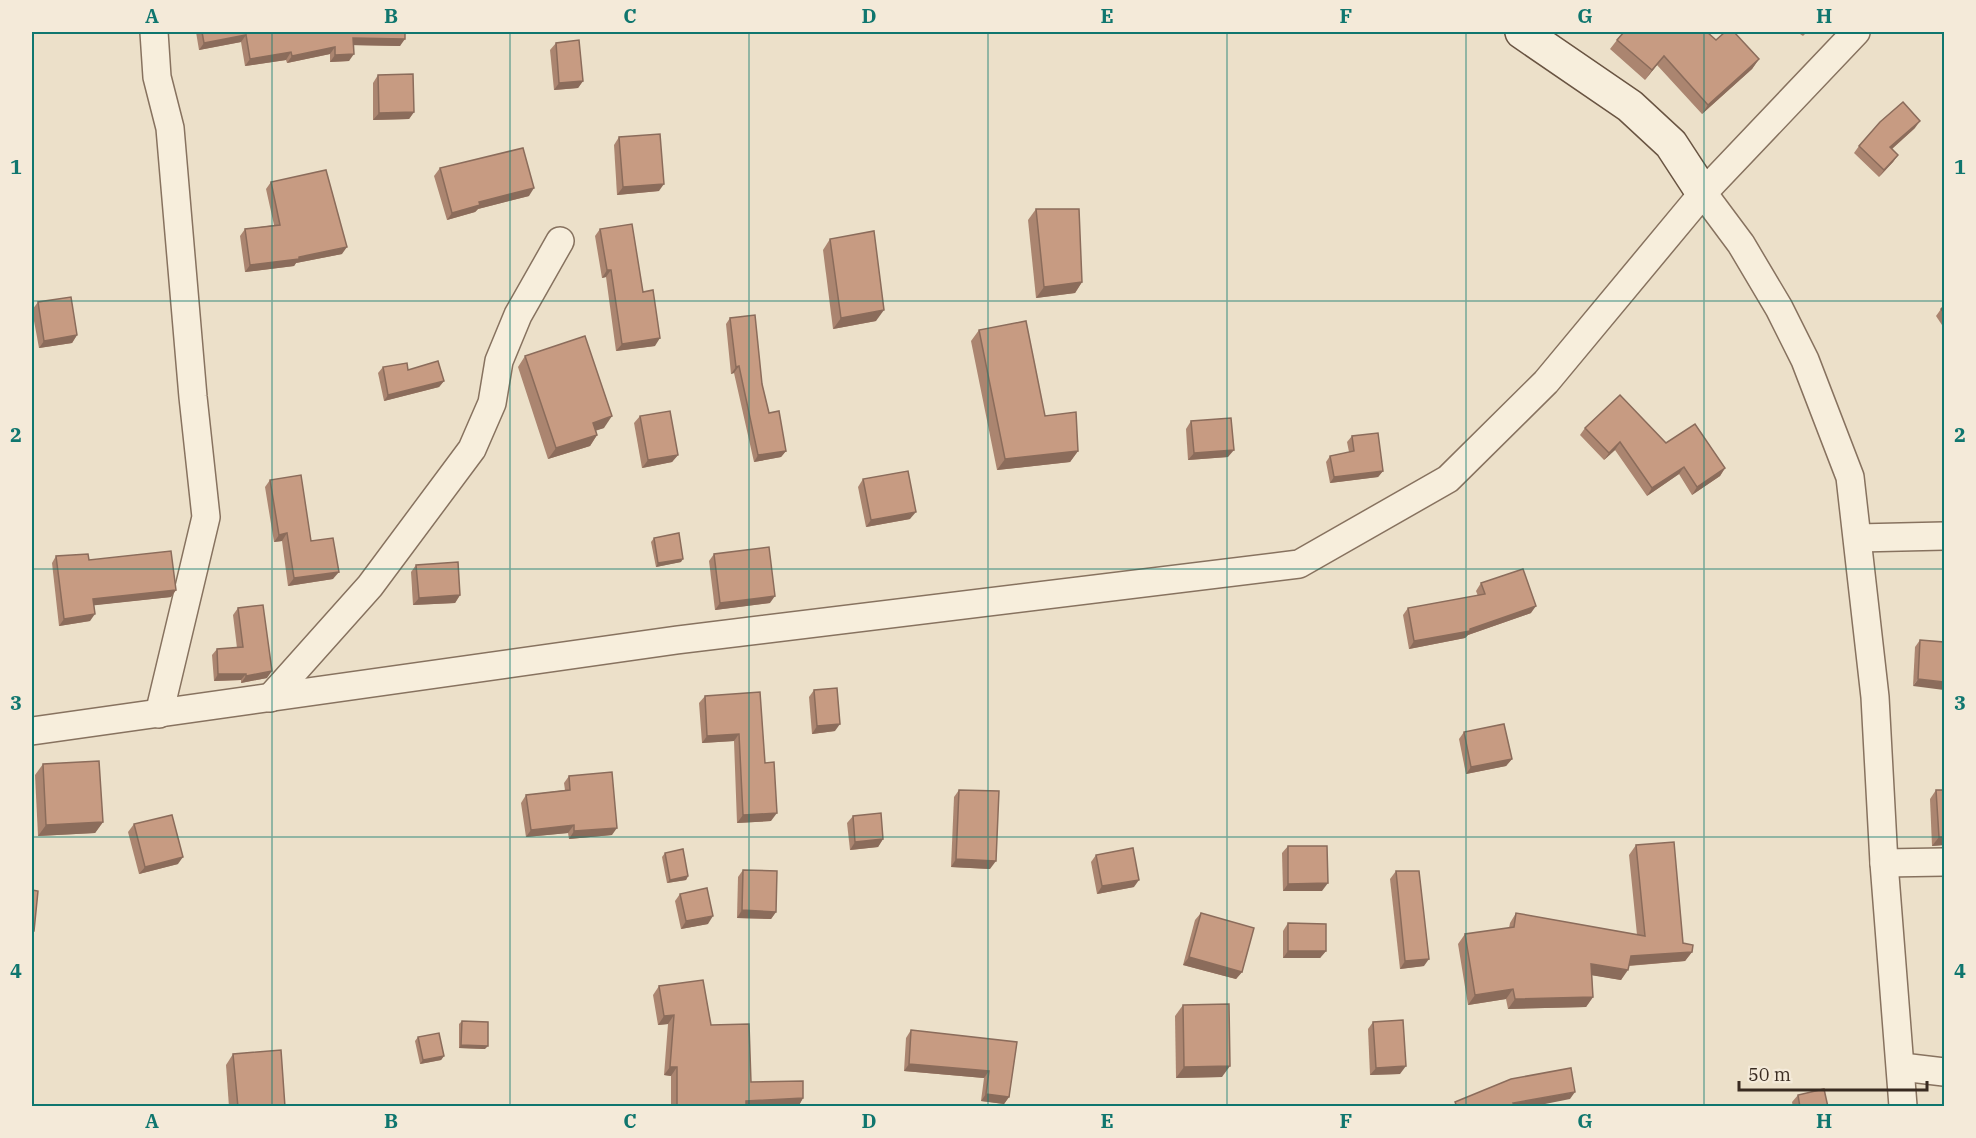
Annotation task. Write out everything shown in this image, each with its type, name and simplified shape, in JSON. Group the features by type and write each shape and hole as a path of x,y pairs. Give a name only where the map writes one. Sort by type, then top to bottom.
{"street":[{"path":"154,32 157,77 170,128 193,397 206,517 159,714"},
{"path":"1522,32 1630,106 1671,144 1703,193 1741,243 1779,308 1805,360 1850,477 1875,697 1884,863 1902,1067 1903,1107"},
{"path":"32,731 677,640 1299,564 1448,479 1546,382 1703,193 1856,32"},
{"path":"270,698 370,586 472,449 492,403 499,361 518,315 560,241"},
{"path":"1858,538 1944,536"},
{"path":"1884,863 1944,862"},
{"path":"1902,1067 1944,1072"}],"building":[{"path":"202,32 405,32 405,39 353,38 354,54 335,55 335,47 292,56 291,52 250,59 246,35 204,43"},
{"path":"1624,32 1707,32 1716,40 1725,32 1734,32 1759,59 1708,105 1664,56 1652,70 1617,40"},
{"path":"579,40 583,81 559,83 556,43"},
{"path":"413,74 414,112 379,113 378,75"},
{"path":"1903,102 1920,121 1890,147 1898,155 1884,170 1859,146 1880,122"},
{"path":"660,134 664,184 623,187 619,137"},
{"path":"523,148 534,188 479,202 480,205 452,213 440,168"},
{"path":"326,170 347,247 299,257 299,259 250,265 245,229 280,225 271,182"},
{"path":"1036,209 1079,209 1082,282 1044,287"},
{"path":"632,224 643,292 653,290 660,338 622,344 611,270 607,270 600,229"},
{"path":"874,231 884,310 841,318 830,239"},
{"path":"71,297 77,335 44,341 38,302"},
{"path":"755,315 762,384 769,413 779,411 786,451 758,455 739,366 736,367 730,318"},
{"path":"1026,321 1045,416 1076,412 1078,451 1005,459 979,330"},
{"path":"585,336 612,416 593,423 597,435 556,448 525,356"},
{"path":"438,361 444,381 388,395 383,367 407,363 408,370"},
{"path":"1620,395 1666,443 1695,424 1725,468 1697,487 1684,467 1652,488 1620,442 1609,453 1585,428"},
{"path":"670,411 678,455 648,460 640,416"},
{"path":"1231,418 1234,450 1194,453 1191,421"},
{"path":"1378,433 1383,471 1334,477 1330,456 1354,451 1352,436"},
{"path":"908,471 916,512 871,520 863,479"},
{"path":"301,475 311,541 333,538 339,572 294,578 287,533 279,535 270,480"},
{"path":"679,533 683,559 658,563 654,538"},
{"path":"769,547 775,596 720,603 714,554"},
{"path":"171,551 176,590 93,599 95,614 64,619 56,556 88,554 89,560"},
{"path":"458,562 460,595 419,598 416,565"},
{"path":"1523,569 1536,606 1470,629 1470,631 1414,641 1408,608 1485,594 1481,583"},
{"path":"263,605 272,671 246,676 246,674 218,674 217,649 243,647 238,608"},
{"path":"1920,640 1944,642 1944,682 1918,679"},
{"path":"837,688 840,724 817,726 814,690"},
{"path":"760,692 765,763 774,762 777,813 743,815 739,734 707,736 705,696"},
{"path":"1504,724 1512,759 1471,767 1464,732"},
{"path":"99,761 103,822 46,825 43,764"},
{"path":"612,772 617,828 574,831 574,825 531,830 526,795 570,790 569,776"},
{"path":"959,790 999,791 996,861 956,859"},
{"path":"1936,790 1944,790 1944,837 1939,837"},
{"path":"881,813 883,839 855,842 853,816"},
{"path":"172,815 183,857 145,867 134,824"},
{"path":"1674,842 1683,943 1693,945 1692,952 1631,956 1628,970 1591,964 1593,997 1515,999 1513,989 1475,995 1465,934 1514,927 1516,913 1645,936 1636,845"},
{"path":"1288,846 1327,846 1328,883 1288,884"},
{"path":"1133,848 1139,880 1102,886 1096,855"},
{"path":"683,849 688,876 670,880 665,853"},
{"path":"743,870 777,871 776,912 742,910"},
{"path":"1396,871 1419,871 1429,959 1405,961"},
{"path":"707,888 713,916 686,921 680,894"},
{"path":"32,890 38,891 34,931 32,931"},
{"path":"1201,913 1254,928 1242,972 1189,957"},
{"path":"1288,923 1326,924 1326,951 1288,951"},
{"path":"703,980 711,1025 749,1024 751,1082 803,1081 803,1098 746,1101 746,1107 677,1107 677,1067 670,1067 674,1015 664,1016 659,986"},
{"path":"1229,1004 1230,1066 1184,1067 1183,1005"},
{"path":"1403,1020 1406,1066 1376,1068 1373,1022"},
{"path":"462,1021 488,1022 488,1046 461,1045"},
{"path":"911,1030 1017,1042 1009,1097 986,1094 989,1071 909,1064"},
{"path":"439,1033 444,1056 423,1060 418,1037"},
{"path":"281,1050 285,1107 238,1107 233,1054"},
{"path":"1571,1068 1575,1092 1513,1103 1515,1107 1457,1107 1455,1102 1511,1079"},
{"path":"1824,1089 1828,1107 1800,1107 1798,1095"}]}
